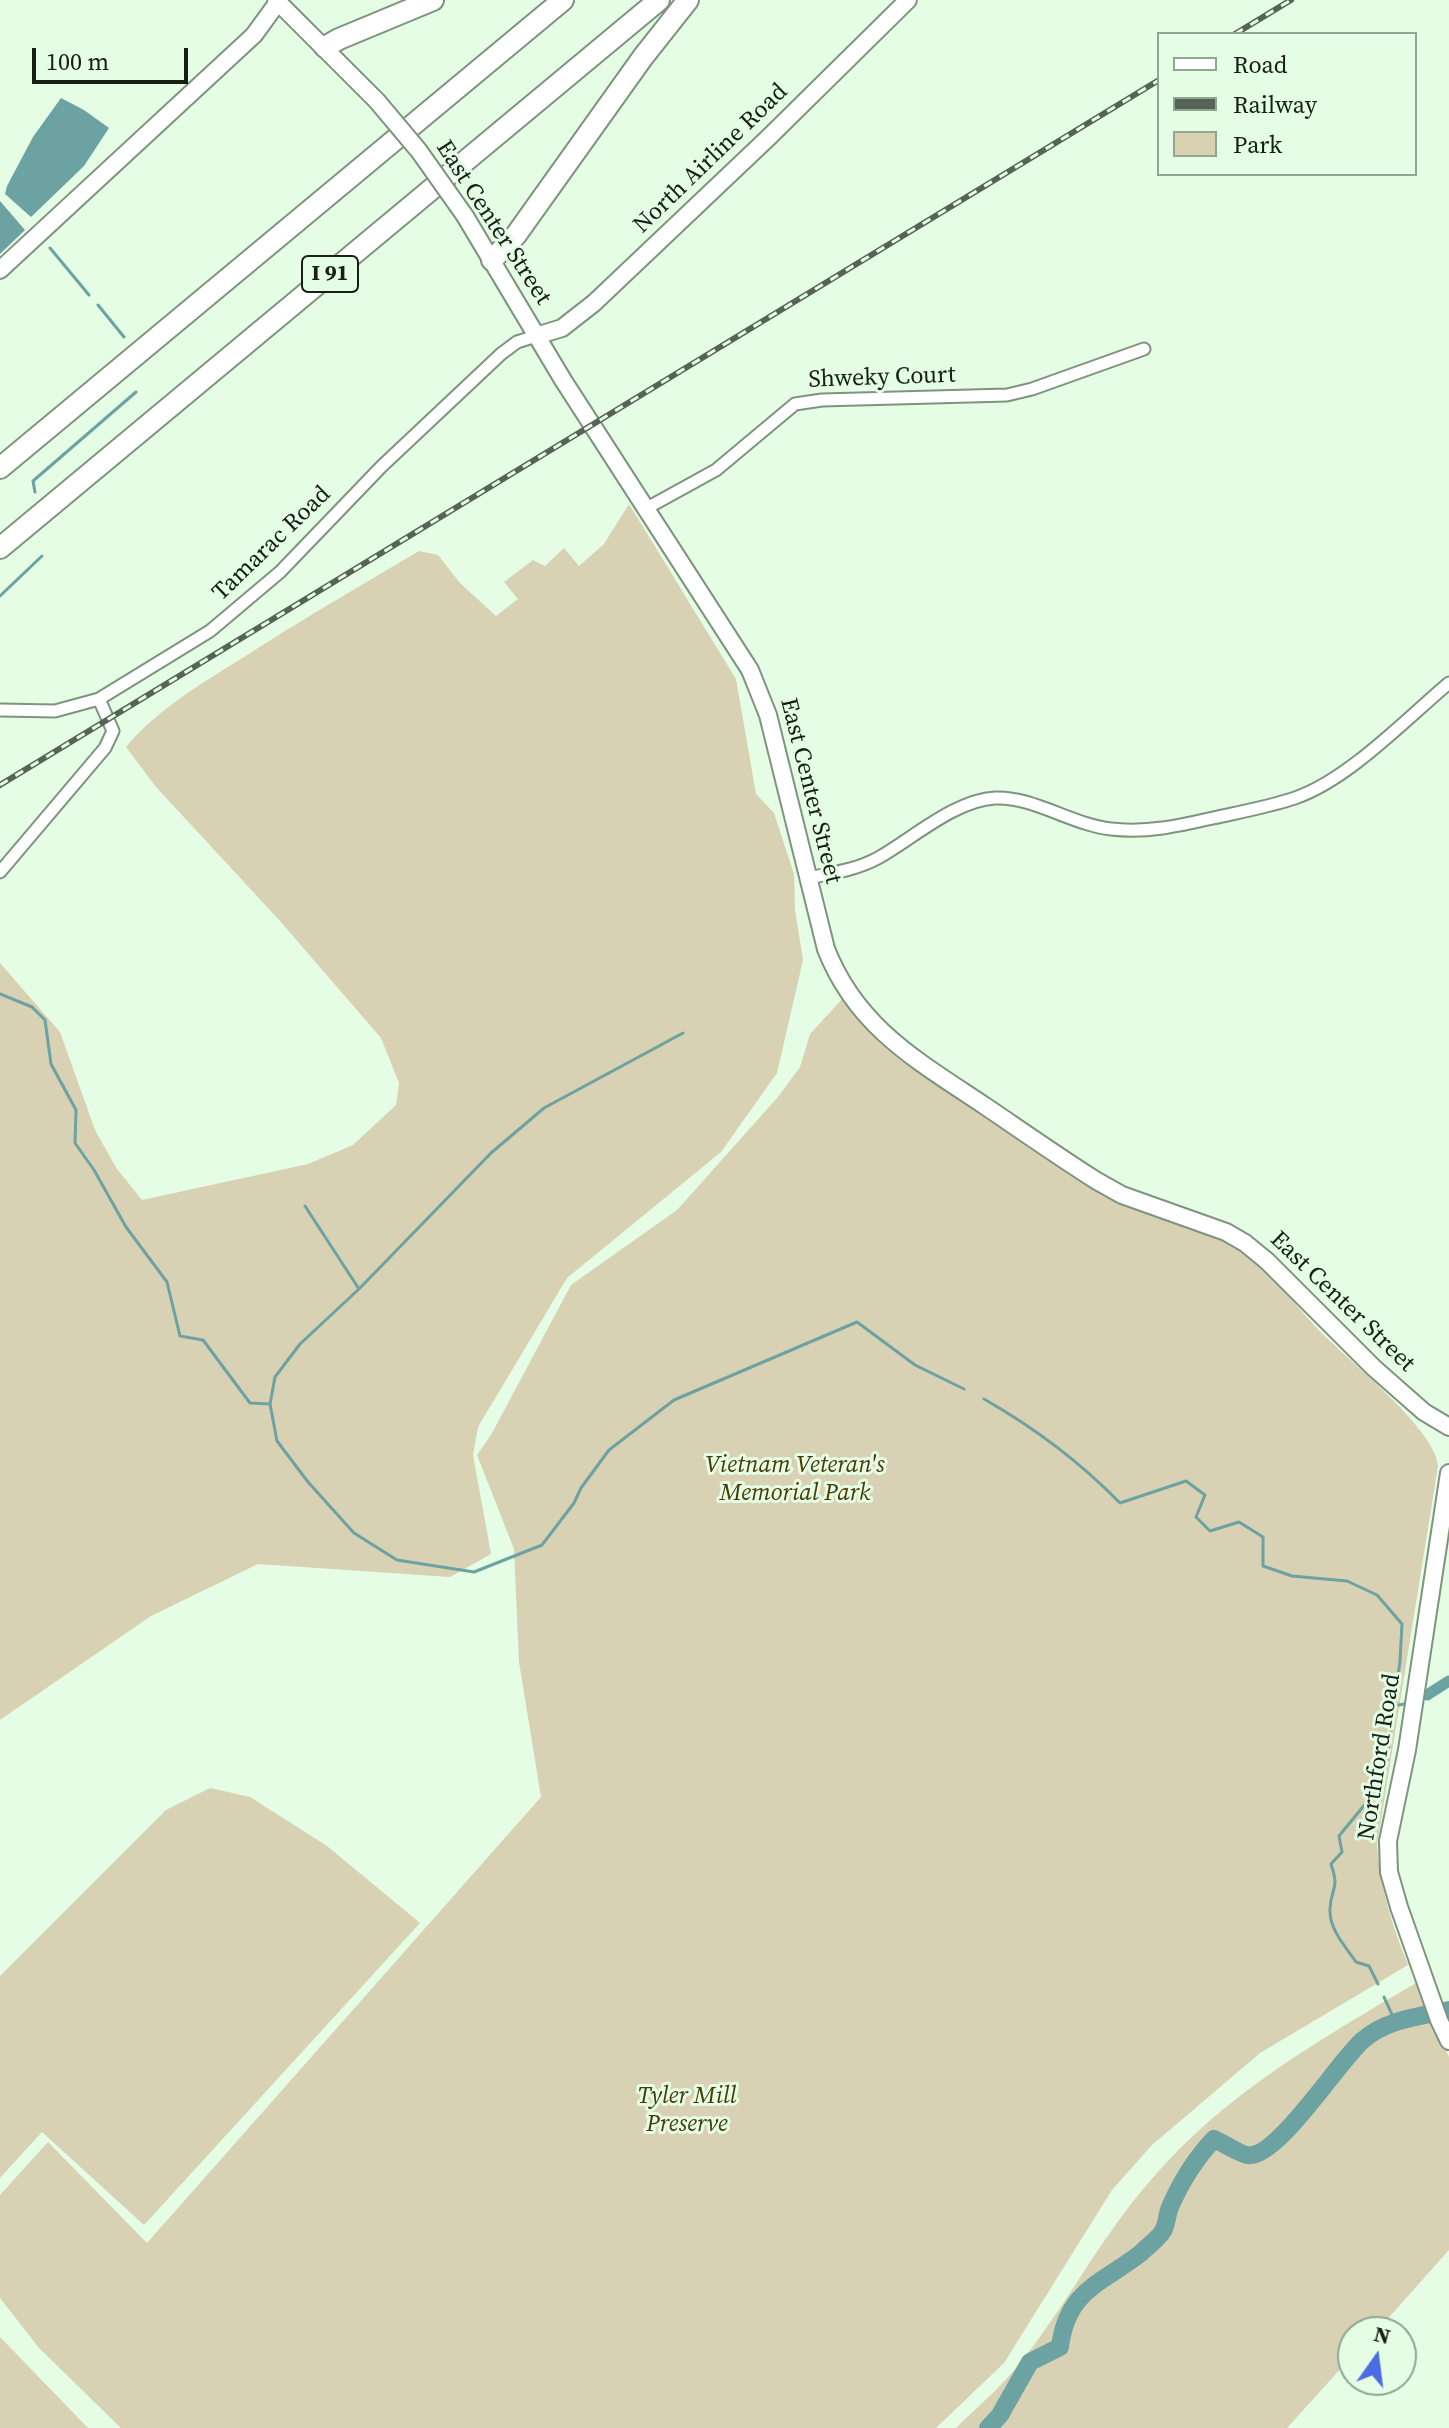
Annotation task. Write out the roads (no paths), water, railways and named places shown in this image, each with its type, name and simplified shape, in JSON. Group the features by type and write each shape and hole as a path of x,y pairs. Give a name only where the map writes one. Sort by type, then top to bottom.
{"highway":[{"path":"325,47 433,0"},
{"name":"I 91","path":"0,468 563,0"},
{"name":"I 91","path":"0,548 659,0"},
{"path":"492,260 516,235 643,57 688,0"}],"street":[{"name":"North Airline Road","path":"536,336 568,324 610,289 908,0"},
{"name":"East Center Street","path":"279,1 377,101 419,151 465,216 536,336 736,645 760,692 775,739 808,878 833,966 857,1006 887,1038 1097,1181 1122,1195 1215,1227 1245,1243 1374,1368 1424,1412 1449,1427"},
{"path":"0,270 254,35 279,1"},
{"name":"Tamarac Road","path":"0,710 55,711 99,699 232,616 280,572 382,466 501,354 517,342 536,336"},
{"name":"Shweky Court","path":"647,508 716,470 795,404 822,400 1007,395 1144,349"},
{"path":"808,878 856,868 969,803 997,798 1028,803 1075,821 1107,829 1138,832 1166,829 1297,798 1352,765 1449,683"},
{"path":"0,872 105,748 113,731 99,699"},
{"name":"Northford Road","path":"1449,1473 1407,1750 1388,1841 1389,1872 1436,2013 1449,2041"}],"water":[{"path":"61,98 109,128 84,166 31,217 5,194 7,186 33,137"},
{"path":"0,201 25,230 0,254"}],"waterway":[{"path":"50,248 89,295"},
{"path":"98,305 124,337"},
{"path":"35,492 33,481 136,392"},
{"path":"0,596 42,556"},
{"path":"0,994 32,1007 45,1020 51,1064 76,1110 75,1143 126,1227 167,1282 180,1336 203,1340 250,1403 270,1404 277,1441 308,1482 354,1533 397,1560 474,1572 542,1545 609,1450 674,1400 857,1322 915,1365 964,1389"},
{"path":"270,1404 275,1377 300,1344 359,1289 491,1153 544,1108 683,1033"},
{"path":"305,1206 359,1289"},
{"path":"984,1399 1056,1446 1120,1503 1186,1481 1205,1495 1196,1517 1210,1531 1239,1522 1263,1537 1263,1566 1292,1576 1347,1581 1377,1595 1402,1624 1387,1760 1380,1786 1339,1836 1342,1852 1331,1864 1335,1884 1330,1909 1332,1923 1356,1962 1369,1966 1378,1984"},
{"path":"1427,1695 1449,1681"},
{"path":"1394,1706 1404,1704"},
{"path":"1384,1997 1395,2021"},
{"path":"988,2428 1000,2415 1030,2362 1060,2347 1064,2328 1078,2300 1141,2253 1161,2234 1184,2180 1214,2139 1247,2155 1259,2153 1290,2126 1372,2033 1393,2023 1449,2010"}],"railway":[{"path":"1238,32 1291,0"},
{"path":"0,785 1157,81"}],"park label":[{"name":"Vietnam Veteran's Memorial Park","path":"795,1480"},
{"name":"Tyler Mill Preserve","path":"687,2111"}]}
